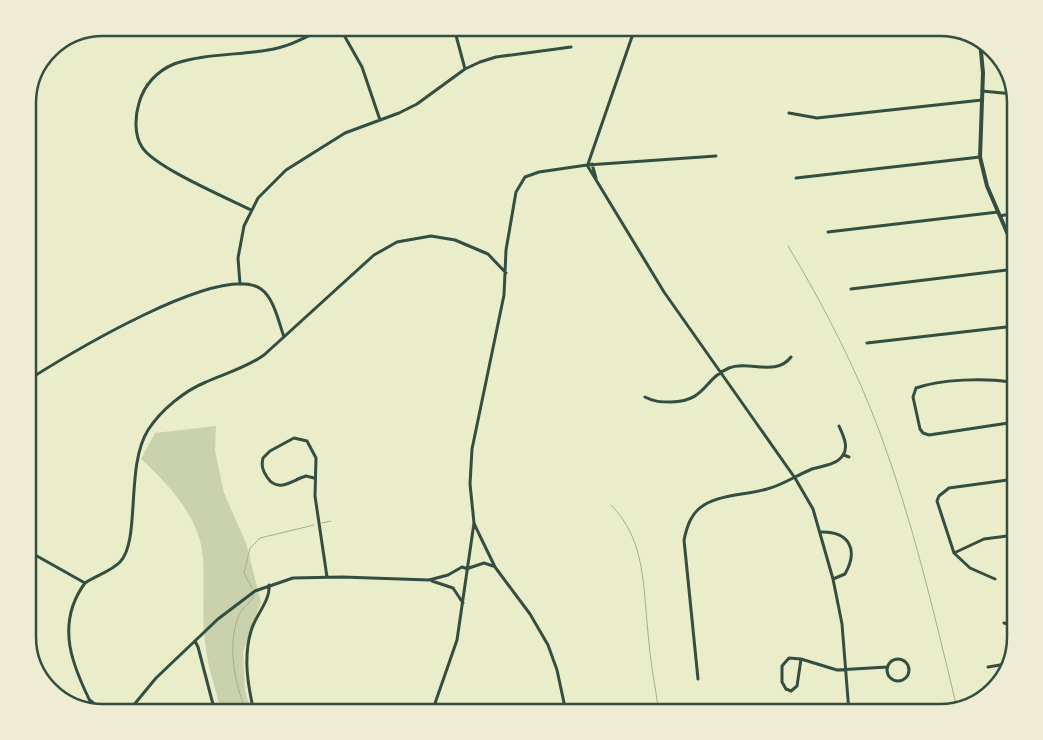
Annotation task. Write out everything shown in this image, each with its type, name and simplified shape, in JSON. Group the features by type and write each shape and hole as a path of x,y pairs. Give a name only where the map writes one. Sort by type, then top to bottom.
{"street":[{"path":"251,210 161,164 146,152 140,143 136,126 141,96 157,74 174,64 280,48 307,36"},
{"path":"345,36 362,67 380,120"},
{"path":"456,36 465,69"},
{"path":"632,36 587,165 668,297 795,478 813,509 842,624 849,704"},
{"path":"240,284 239,249 251,210 266,188 286,170 345,133 417,104 465,69 496,57 571,48"},
{"path":"980,50 982,100 980,157 987,186 1007,231"},
{"path":"982,91 1006,93"},
{"path":"789,112 817,118 982,100"},
{"path":"435,704 453,654 463,604 474,523 470,484 472,449 488,378 506,272 506,250 514,198 521,182 529,174 592,164 716,156"},
{"path":"796,178 980,157"},
{"path":"592,164 598,185"},
{"path":"828,232 1007,214"},
{"path":"90,702 73,663 67,630 70,612 85,583 109,572 121,561 129,548 137,456 143,440 157,418 196,386 244,367 264,355 374,255 404,240 431,236 455,240 488,254 506,272"},
{"path":"851,289 1007,270"},
{"path":"36,375 92,342 150,312 188,296 240,284 256,286 265,293 284,337"},
{"path":"867,343 1007,327"},
{"path":"645,397 658,402 688,400 696,397 721,373 740,366 778,367 787,362 791,357"},
{"path":"1007,382 976,380 926,385 916,388 913,397 920,429 922,433 929,435 1007,423"},
{"path":"698,679 684,554 686,529 693,515 705,505 768,489 834,463 844,455 845,442 839,426"},
{"path":"314,478 306,476 286,485 276,486 270,482 264,473 263,458 270,451 290,440 303,438 314,451 317,518 326,562 327,577"},
{"path":"844,455 850,457"},
{"path":"995,580 970,568 954,553 939,510 939,496 949,488 1007,481"},
{"path":"474,523 495,567 527,609 548,645 559,678 564,704"},
{"path":"820,532 838,533 846,537 850,547 850,563 846,574 832,579"},
{"path":"954,553 984,539 1007,536"},
{"path":"36,555 85,583"},
{"path":"429,580 448,575 462,567 469,558"},
{"path":"462,567 468,568 484,563 495,567"},
{"path":"134,704 156,678 246,596 269,585 293,578 429,580 443,583 453,588 463,604"},
{"path":"252,704 248,689 247,650 255,619 269,595 269,585"},
{"path":"195,641 213,704"},
{"path":"801,659 797,686 791,691 786,689 782,682 782,666 789,658 801,659 837,670 887,667 894,659 901,660 907,666 907,675 901,680 893,680 889,676 887,667"},
{"path":"988,667 1000,665"},
{"path":"87,696 93,703"}],"green space":[{"path":"216,426 215,451 224,493 246,543 261,602 243,652 245,690 249,704 219,704 206,651 203,619 203,561 199,536 187,511 179,500 161,478 141,459 155,433"}],"waterway":[{"path":"788,246 838,338 861,385 880,433 913,534 955,701"},
{"path":"611,505 631,533 641,565 650,653 658,704"},
{"path":"322,523 331,521"},
{"path":"252,588 244,573 250,548 260,538 314,525"},
{"path":"244,704 236,677 233,641 239,614 254,595"}]}
